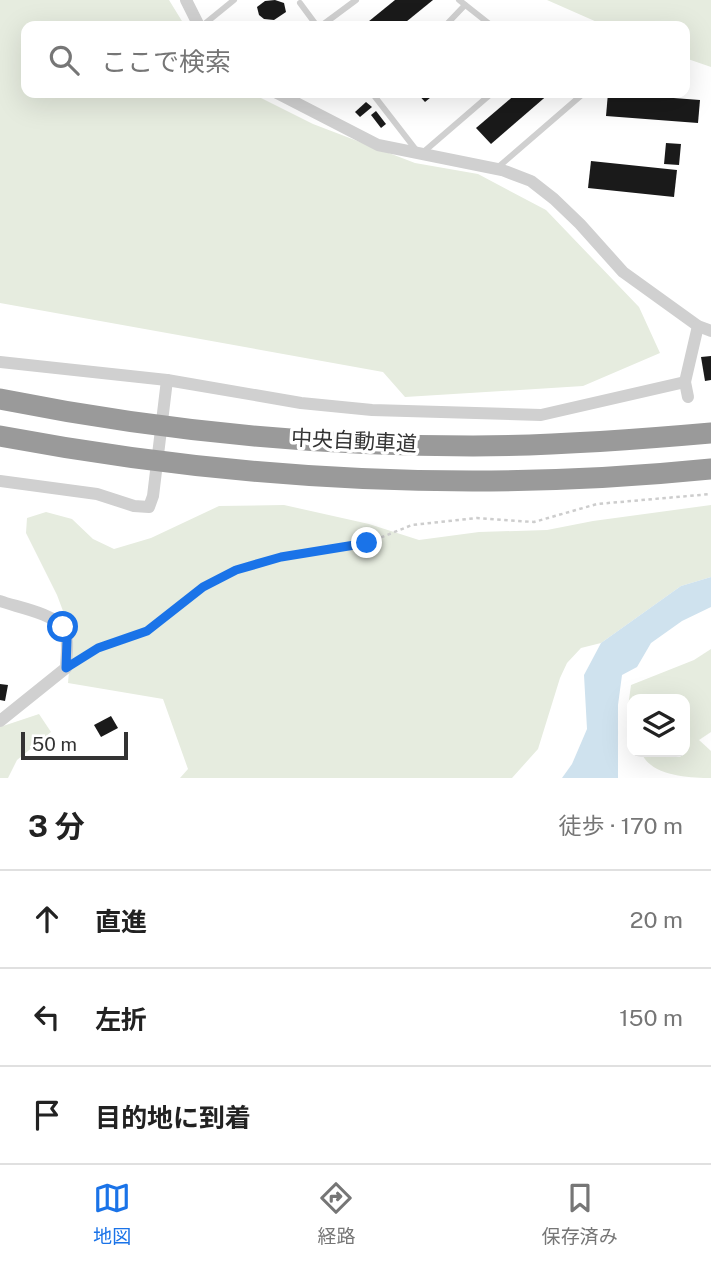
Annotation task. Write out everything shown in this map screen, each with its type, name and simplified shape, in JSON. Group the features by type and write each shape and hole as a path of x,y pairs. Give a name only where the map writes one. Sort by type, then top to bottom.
{"highway":[{"name":"中央自動車道","path":"0,399 144,423 237,434 384,444 552,444 711,433"},
{"name":"中央自動車道","path":"0,436 132,457 366,479 480,482 560,480 711,468"}],"street":[{"path":"186,0 198,21"},
{"path":"287,98 378,145 496,169 530,181 580,224 623,272 698,326 711,331"},
{"path":"688,397 685,382 698,326"},
{"path":"0,362 167,386 360,409 541,415 685,382"},
{"path":"0,481 97,494 134,506 149,507 153,496 167,386"},
{"path":"0,601 45,615 63,627 67,640 66,668 0,721"}],"lane":[{"path":"207,21 234,0"},
{"path":"326,21 356,0"},
{"path":"448,21 462,2 486,21"},
{"path":"300,4 315,21"},
{"path":"376,98 420,155 486,98"},
{"path":"496,169 578,98"}],"path":[{"path":"695,487 696,497"},
{"path":"66,668 98,648 147,631 203,587 236,570 281,557 367,543 412,525 478,518 534,522 597,504 711,494"}],"shaded area":[{"path":"0,0 169,0 182,21 21,21 21,98 261,98 313,124 415,163 478,174 546,210 639,307 660,353 583,386 405,397 383,372 0,303"},
{"path":"547,0 711,0 711,67 690,60 690,21 595,21"},
{"path":"284,505 369,524 419,540 479,532 547,530 711,505 711,577 681,586 601,643 581,648 567,663 560,678 538,749 512,778 180,778 188,769 163,699 68,683 72,635 57,595 26,533 27,518 46,512 72,519 93,539 114,549 151,538 219,506"},
{"path":"711,649 711,732 699,740 711,751 711,778 661,771 644,757 690,757 690,694 630,694 631,685 694,660"},
{"path":"39,714 51,732 17,760 8,778 0,778 0,727"}],"water":[{"path":"711,577 711,607 682,621 651,643 637,667 622,675 618,705 618,778 562,778 572,764 587,729 584,675 601,643 681,586"}],"building":[{"path":"395,0 433,0 407,21 369,21"},
{"path":"265,1 284,3 286,12 274,20 264,19 259,15 257,7"},
{"path":"511,98 544,98 491,144 476,128"},
{"path":"608,98 700,100 698,123 606,116"},
{"path":"366,102 372,107 360,117 355,112"},
{"path":"376,111 386,124 381,128 371,115"},
{"path":"666,143 681,144 679,165 664,164"},
{"path":"591,161 677,170 674,197 588,188"},
{"path":"711,356 711,380 705,381 701,357"},
{"path":"0,684 8,685 5,701 0,700"},
{"path":"111,716 118,728 101,737 94,725"}],"route":[{"path":"63,627 67,640 66,668 98,648 147,631 203,587 236,570 281,557 367,543"}]}
